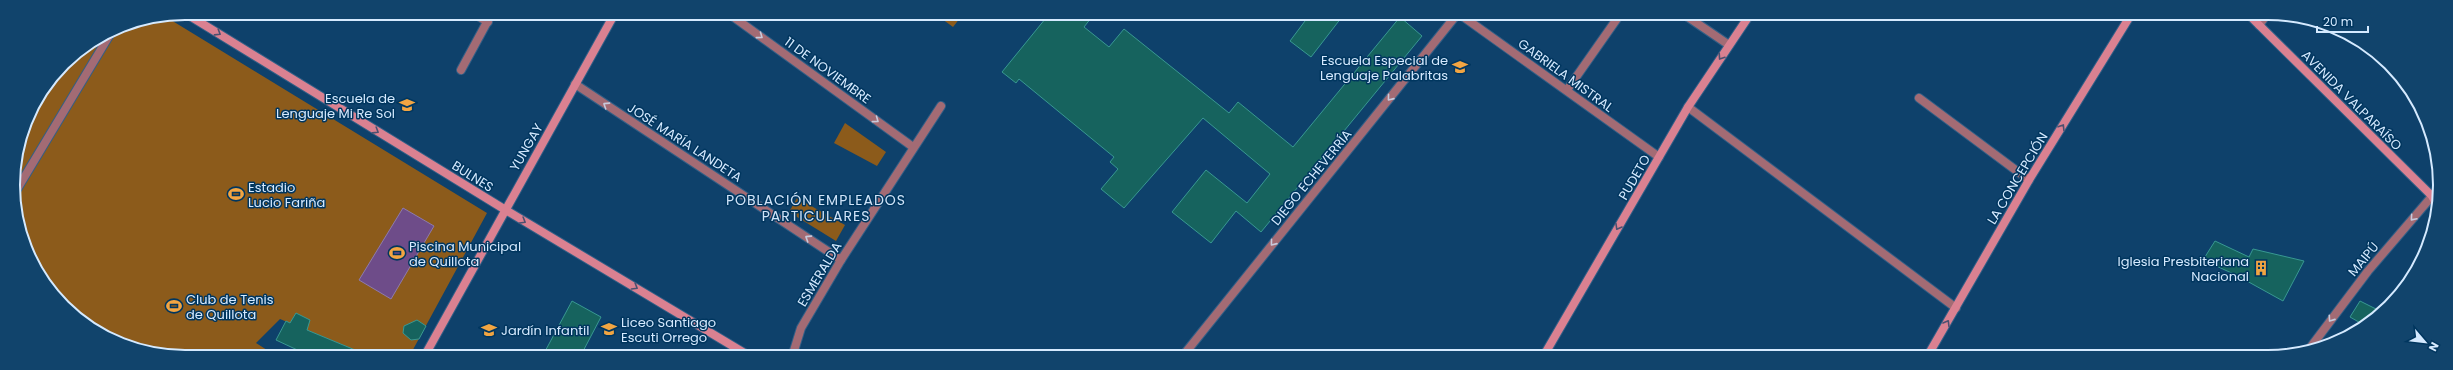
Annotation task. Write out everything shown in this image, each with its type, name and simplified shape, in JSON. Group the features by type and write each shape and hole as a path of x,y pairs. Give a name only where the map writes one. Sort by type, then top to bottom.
{"street":[{"name":"BULNES","path":"196,20 504,209 739,350"},
{"path":"461,70 488,22 485,20"},
{"name":"YUNGAY","path":"428,350 504,209 611,20"},
{"name":"11 DE NOVIEMBRE","path":"738,20 913,147"},
{"name":"DIEGO ECHEVERRÍA","path":"1188,350 1452,20"},
{"name":"GABRIELA MISTRAL","path":"1468,20 1659,157"},
{"path":"1567,90 1616,20"},
{"path":"1692,20 1729,45"},
{"name":"PUDETO","path":"1547,350 1688,107 1746,20"},
{"name":"LA CONCEPCIÓN","path":"1931,350 2029,180 2128,20"},
{"name":"AVENIDA VALPARAÍSO","path":"2254,20 2432,196"},
{"path":"2259,25 2263,20"},
{"path":"20,184 107,40"},
{"name":"JOSÉ MARÍA LANDETA","path":"575,84 841,260"},
{"path":"1919,98 2029,180"},
{"name":"ESMERALDA","path":"794,350 801,328 841,260 941,106"},
{"path":"1688,107 1956,308"},
{"name":"MAIPÚ","path":"2314,343 2368,271 2432,196"}],"shaded area":[{"name":"Estadio Lucio Fariña","path":"171,20 487,213 413,350 354,350 280,319 256,343 267,350 174,350 153,347 132,341 102,328 76,309 54,285 37,258 26,228 20,196 21,163 29,132 42,102 61,76 85,54 112,37 142,26"},
{"path":"944,20 958,20 953,27"},
{"path":"845,123 886,152 877,166 834,143"},
{"path":"797,198 845,225 836,241 789,212"},
{"name":"Piscina Municipal de Quillota","path":"403,208 434,226 391,299 359,280"}],"building":[{"path":"1044,20 1090,20 1084,27 1109,47 1124,29 1229,113 1238,102 1293,147 1398,20 1403,20 1422,36 1261,232 1236,211 1211,243 1172,212 1206,170 1247,203 1270,174 1203,118 1124,208 1101,189 1118,169 1110,162 1114,157 1019,79 1016,83 1002,72"},
{"path":"1306,20 1340,20 1311,57 1290,41"},
{"name":"Iglesia Presbiteriana Nacional","path":"2215,241 2249,257 2253,249 2304,261 2283,301 2236,275 2203,260"},
{"path":"572,301 601,317 584,350 546,350"},
{"path":"2360,301 2377,309 2359,322 2350,317"},
{"path":"296,313 310,320 307,330 355,350 297,350 276,340 286,321 290,323"},
{"path":"417,320 426,326 419,339 411,340 403,333 404,326"}],"place":[{"name":"Escuela Especial de Lenguaje Palabritas","path":"1460,67"},
{"name":"Escuela de Lenguaje Mi Re Sol","path":"407,105"},
{"name":"Estadio Lucio Fariña","path":"236,194"},
{"name":"Piscina Municipal de Quillota","path":"397,253"},
{"name":"Iglesia Presbiteriana Nacional","path":"2261,268"},
{"name":"Club de Tenis de Quillota","path":"174,306"},
{"name":"Liceo Santiago Escuti Orrego","path":"609,329"},
{"name":"Jardín Infantil","path":"489,330"}],"district":[{"name":"POBLACIÓN EMPLEADOS PARTICULARES","path":"816,208"}]}
